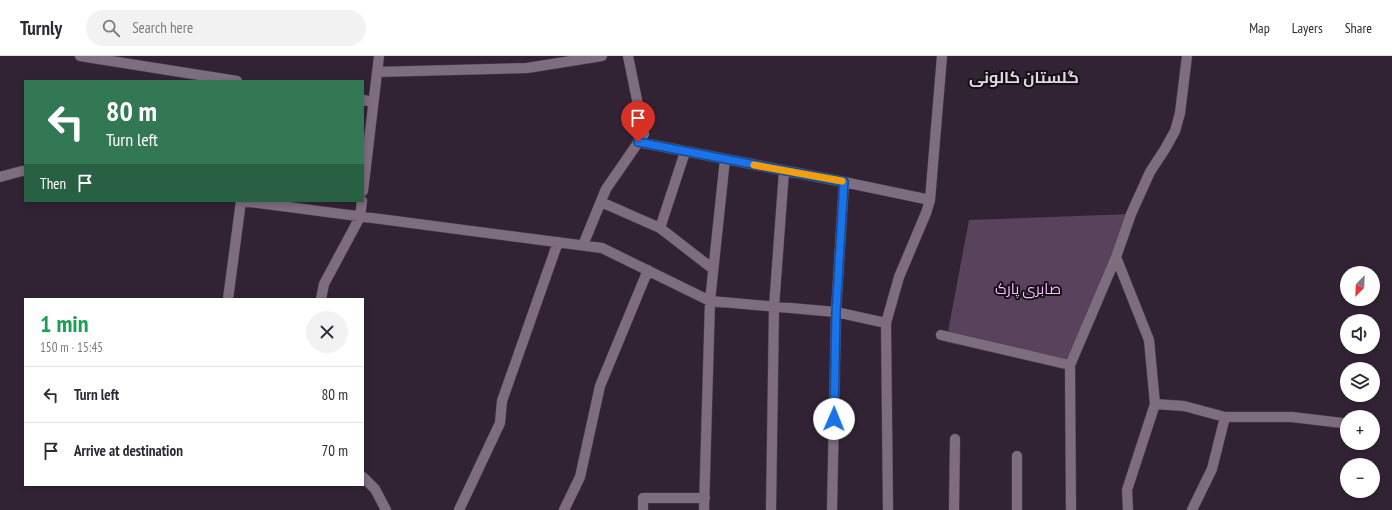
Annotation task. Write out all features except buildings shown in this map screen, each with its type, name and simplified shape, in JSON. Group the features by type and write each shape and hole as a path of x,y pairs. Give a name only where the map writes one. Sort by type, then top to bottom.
{"street":[{"path":"80,56 231,80"},
{"path":"364,173 368,101 377,72 379,56"},
{"path":"377,72 527,68 602,56"},
{"path":"583,245 606,189 644,134 628,56"},
{"path":"888,510 886,323 899,277 930,200 942,56"},
{"path":"1071,510 1070,365 1116,257 1131,214 1150,172 1175,131 1180,113 1187,56"},
{"path":"638,142 930,200"},
{"path":"660,228 685,152"},
{"path":"704,510 710,300 725,159"},
{"path":"771,510 774,307 784,170"},
{"path":"0,177 24,171"},
{"path":"832,510 836,312 844,182"},
{"path":"228,298 241,202"},
{"path":"257,202 304,205 360,217 602,248 710,300 836,312 886,323"},
{"path":"321,298 324,284 360,217 362,202"},
{"path":"600,202 660,228 713,269"},
{"path":"459,510 500,423 502,401 558,242"},
{"path":"1116,257 1149,340 1155,404 1127,490 1128,510"},
{"path":"564,510 580,477 600,386 648,270"},
{"path":"941,335 1070,365"},
{"path":"1155,404 1184,406 1225,417 1292,418 1340,423"},
{"path":"1192,510 1212,469 1225,417"},
{"path":"954,510 955,439"},
{"path":"1017,456 1017,510"},
{"path":"364,478 375,489 386,510"},
{"path":"643,510 644,498 705,498"}],"green space":[{"name":"صابری پارک","path":"1131,214 1074,370 946,342 969,220"}],"slow traffic":[{"path":"754,165 842,181"}],"district":[{"name":"گلستان کالونی","path":"1024,77"}],"route":[{"path":"638,142 844,182 836,312 834,419"}]}
